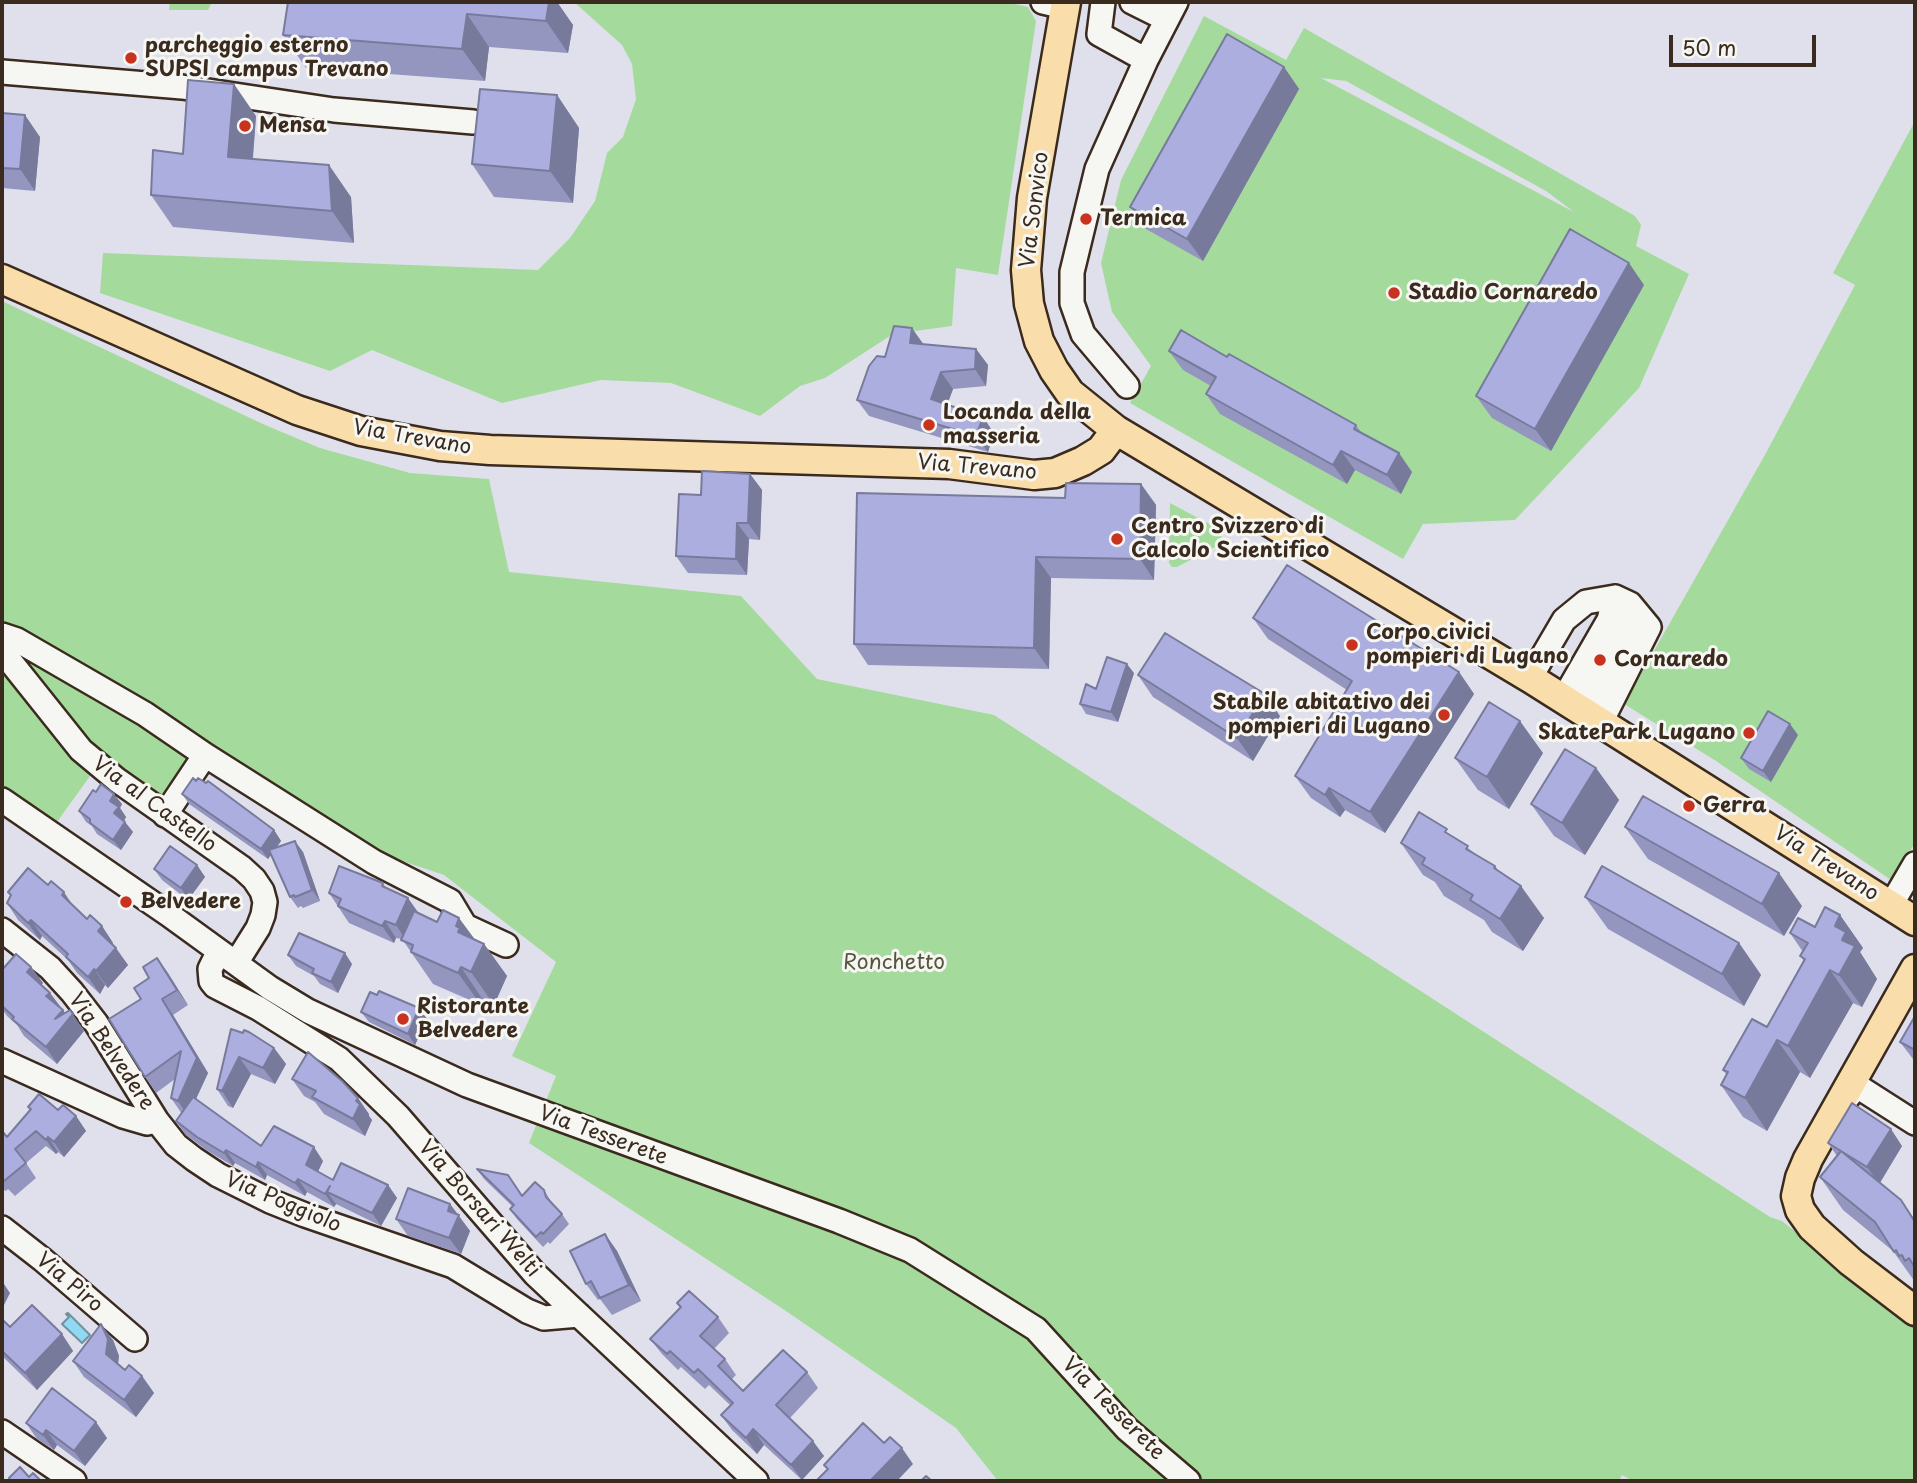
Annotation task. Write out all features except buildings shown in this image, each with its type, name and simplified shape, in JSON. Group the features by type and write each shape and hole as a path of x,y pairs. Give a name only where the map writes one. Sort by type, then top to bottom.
{"main road":[{"name":"Via Sonvico","path":"1058,3 1032,198 1026,270 1029,304 1039,341 1054,370 1070,393 1116,430"},
{"name":"Via Trevano","path":"2,279 297,410 361,431 430,445 490,450 949,464 1044,475 1083,461 1101,450 1116,430 1530,678 1915,921"},
{"path":"1915,969 1828,1122 1800,1178 1796,1196 1800,1210 1812,1227 1915,1311"}],"street":[{"path":"1102,2 1099,34 1146,60"},
{"path":"1127,386 1083,334 1072,303 1072,272 1097,169 1171,10 1132,2"},
{"path":"2,72 182,87 334,110 473,122"},
{"path":"1530,678 1564,620 1586,602 1623,600 1649,627 1582,710"},
{"path":"1582,710 1609,620 1623,600"},
{"path":"2,635 17,639 145,714 374,862 450,901 465,926 506,945"},
{"name":"Via al Castello","path":"2,651 75,743 98,765 242,868 262,891 265,902 258,928 227,957"},
{"path":"165,815 205,755"},
{"name":"Via Tesserete","path":"2,800 308,1011 467,1085 839,1221 910,1250 1036,1329 1127,1429 1188,1481"},
{"path":"1891,905 1915,864"},
{"name":"Via Belvedere","path":"2,930 50,968 72,992 96,1023 157,1121"},
{"name":"Via Borsari Welti","path":"227,957 210,969 211,981 215,986 258,1008 339,1059 398,1116 535,1274 756,1481"},
{"path":"2,1061 123,1116 147,1123 157,1121"},
{"path":"1828,1122 1857,1086 1915,1124"},
{"name":"Via Poggiolo","path":"157,1121 176,1145 194,1159 218,1175 271,1201 453,1266 527,1311 544,1318 579,1314"},
{"name":"Via Piro","path":"2,1228 43,1259 135,1339"},
{"path":"2,1432 74,1481"}],"green space":[{"path":"170,2 212,2 208,10 169,10"},
{"path":"574,2 1007,2 1028,7 1036,21 998,275 956,268 952,326 893,334 825,378 800,386 760,416 671,383 601,380 502,403 372,350 330,371 100,293 103,253 538,270 570,238 595,201 607,153 623,137 636,99 632,64 622,45"},
{"name":"Stadio Cornaredo","path":"1204,16 1286,60 1304,28 1635,216 1641,225 1636,246 1689,274 1639,388 1515,520 1423,524 1403,559 1130,403 1151,366 1112,312 1101,263 1121,180","holes":["1321,78 1346,81 1546,191 1574,212"]},
{"path":"1915,121 1915,842 1894,882 1716,761 1624,704 1766,453 1855,285 1833,273"},
{"name":"Ronchetto","path":"2,301 265,425 320,448 410,473 489,479 509,572 741,596 817,679 994,715 1770,1217 1782,1221 1915,1328 1915,1481 1633,1481 1622,1475 1619,1481 998,1481 956,1428 786,1311 529,1143 556,1076 512,1056 556,962 444,875 342,841 205,756 165,815 98,765 49,833 2,800"},
{"path":"1170,503 1217,528 1222,538 1219,545 1177,567 1172,567 1169,563"}],"water":[{"path":"66,1314 90,1335 82,1343 62,1324 69,1317"}],"place":[{"name":"parcheggio esterno SUPSI campus Trevano","path":"131,58"},
{"name":"Mensa","path":"245,126"},
{"name":"Termica","path":"1086,219"},
{"name":"Stadio Cornaredo","path":"1394,293"},
{"name":"Locanda della masseria","path":"929,425"},
{"name":"Centro Svizzero di Calcolo Scientifico","path":"1117,539"},
{"name":"Corpo civici pompieri di Lugano","path":"1352,645"},
{"name":"Cornaredo","path":"1600,660"},
{"name":"Stabile abitativo dei pompieri di Lugano","path":"1444,715"},
{"name":"SkatePark Lugano","path":"1749,733"},
{"name":"Gerra","path":"1689,806"},
{"name":"Belvedere","path":"126,902"},
{"name":"Ristorante Belvedere","path":"403,1019"}]}
